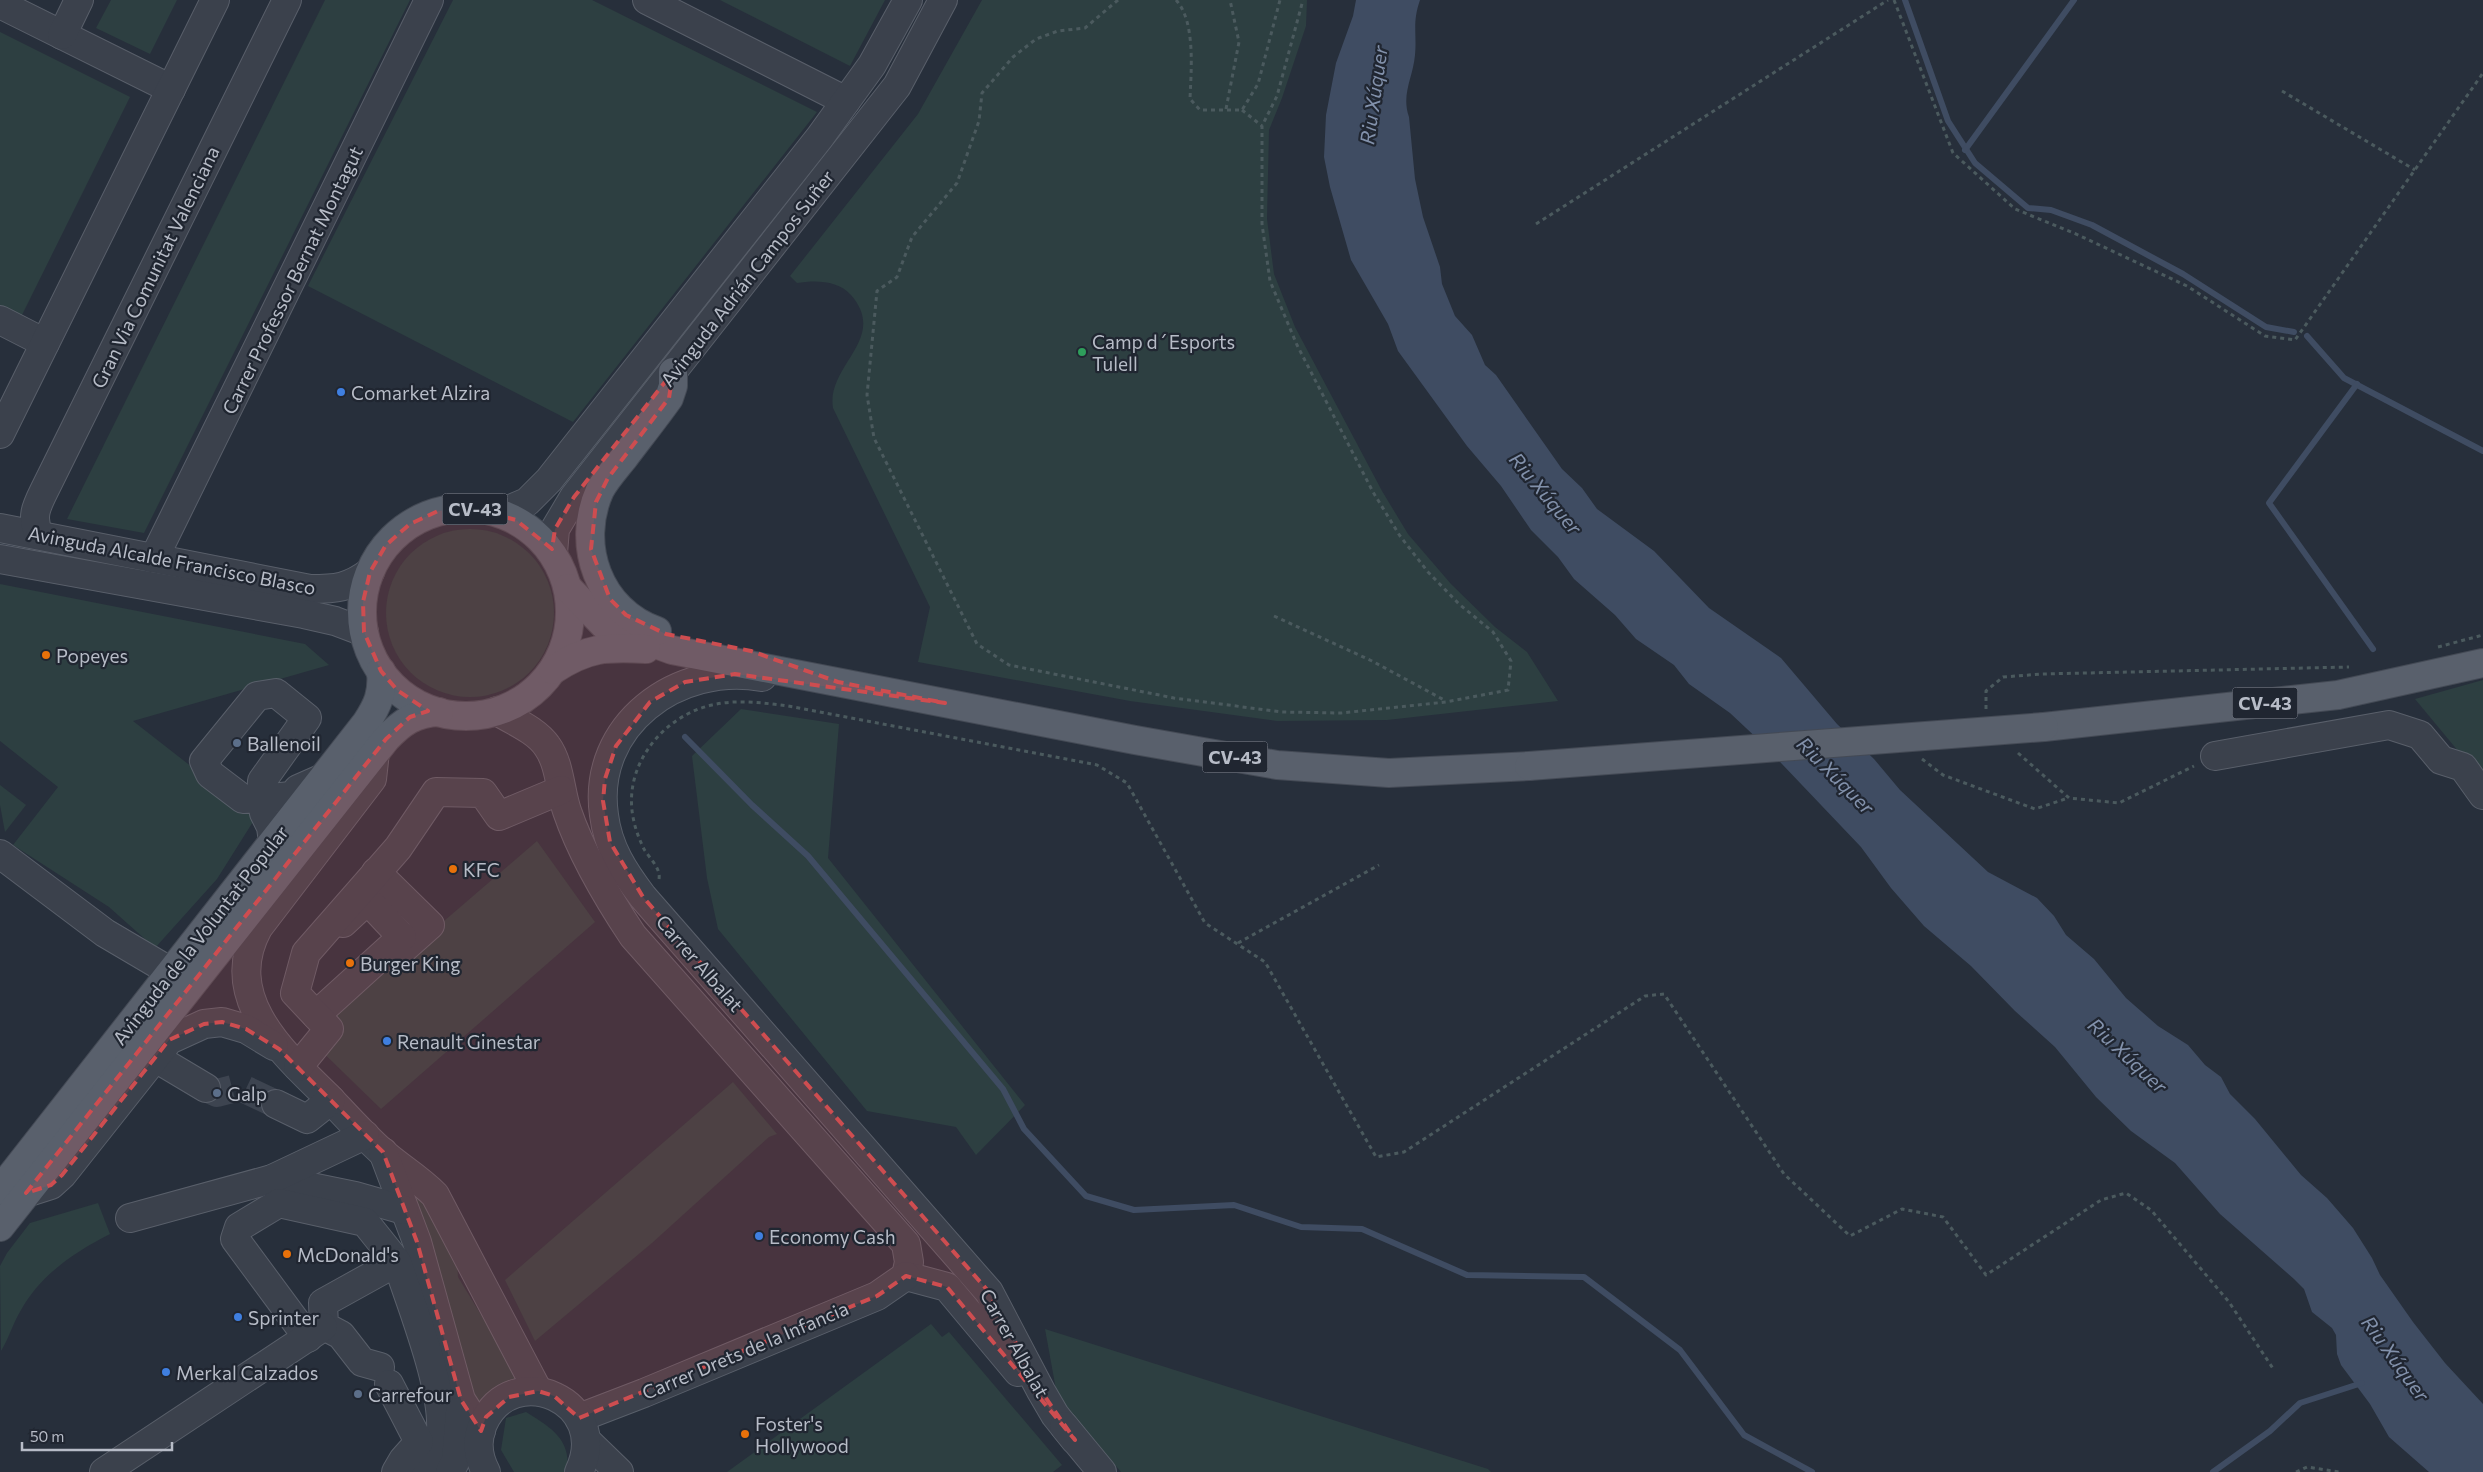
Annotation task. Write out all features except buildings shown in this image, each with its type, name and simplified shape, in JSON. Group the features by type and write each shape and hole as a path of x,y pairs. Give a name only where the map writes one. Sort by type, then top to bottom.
{"main road":[{"path":"673,372 673,386 668,398 608,478 596,502 592,519 591,549 600,583 610,598 626,615 645,627 666,634 750,651 838,682"},
{"name":"CV-43","path":"470,508 500,513 530,529 553,553 568,588 570,605 568,630 561,654 553,670 538,688 519,702 497,711 468,716 439,712 416,703 397,690 381,671 370,652 364,632 362,602 370,572 386,545 410,524 438,511 470,508"},
{"name":"CV-43","path":"568,588 604,625 672,650"},
{"name":"CV-43","path":"553,670 572,658 590,650 616,648 672,650 1277,765 1389,773 1529,766 2044,727 2338,695 2483,663"},
{"name":"Avinguda de la Voluntat Popular","path":"0,1227 10,1183 376,708 382,687 381,671"},
{"name":"Avinguda de la Voluntat Popular","path":"10,1183 396,728 410,717 423,713 439,712"}],"street":[{"path":"62,35 79,0"},
{"path":"0,434 215,0"},
{"name":"Gran Via Comunitat Valenciana","path":"39,535 35,525 34,512 44,490 287,0"},
{"name":"Carrer Professor Bernat Montagut","path":"152,558 171,525 429,0"},
{"path":"647,0 846,101"},
{"name":"Avinguda Adrián Campos Suñer","path":"500,513 527,502 549,480 820,137 872,65 908,0"},
{"name":"Avinguda Adrián Campos Suñer","path":"553,553 555,529 562,515 897,86 943,0"},
{"path":"0,4 171,89"},
{"path":"0,320 45,343"},
{"name":"Avinguda Alcalde Francisco Blasco","path":"0,528 310,589 338,589 358,582 370,572"},
{"name":"Avinguda Alcalde Francisco Blasco","path":"0,559 304,614 335,621 364,632"},
{"name":"Carrer Albalat","path":"945,703 818,688 735,674 703,677 685,682 661,694 634,718 616,746 605,779 604,815 610,842 625,874 642,897 989,1292 1041,1391 1055,1415 1075,1440"},
{"name":"Carrer Albalat","path":"497,711 537,736 547,745 553,756 567,812 583,850 617,913 633,936 906,1244 909,1262 906,1276 947,1287 1102,1472"},
{"path":"2215,756 2389,724 2420,735 2441,760 2463,767 2483,794"},
{"path":"375,752 372,779 258,928 251,940 247,957 247,979 251,998 256,1015 288,1058 374,1144 418,1177 435,1195 538,1391"},
{"path":"273,842 271,827 264,813 261,798 292,796 298,789 324,777"},
{"path":"288,1058 329,1029 295,993 306,953 398,848 436,792 483,793 499,816 561,790"},
{"path":"0,854 105,934 161,966"},
{"path":"319,1018 430,925 376,872"},
{"path":"319,1018 402,937 370,903 358,909 327,937 321,936"},
{"name":"Avinguda de la Voluntat Popular","path":"10,1183 51,1185 62,1175 154,1057 169,1040 184,1031 204,1024 222,1022 246,1029 288,1058"},
{"path":"154,1057 206,1088"},
{"path":"276,1104 307,1119 330,1100"},
{"path":"130,1218 272,1180 374,1144"},
{"path":"374,1144 417,1242 461,1400 482,1451"},
{"path":"272,1180 355,1196 404,1210"},
{"path":"316,1332 236,1239 239,1228 279,1203 365,1222 397,1262 438,1393 440,1438 436,1449 422,1472"},
{"path":"316,1332 323,1303 397,1262"},
{"name":"Carrer Drets de la Infancia","path":"583,1429 644,1393 877,1296 906,1276"},
{"path":"104,1472 316,1332 341,1335 362,1362 384,1375 419,1442 403,1460 396,1472"},
{"path":"462,1472 482,1451 486,1417 496,1405 509,1397 523,1392 538,1391 562,1400 583,1429 619,1472"},
{"path":"450,1472 456,1460 461,1400"},
{"path":"579,1472 585,1459 583,1429"}],"path":[{"path":"1118,0 1085,28 1058,31 1036,38 1013,57 982,92 979,121 957,184 912,237 897,277 877,291 867,395 874,438 977,644 1009,665 1174,698 1282,712 1340,713 1446,702 1508,690 1512,661 1493,632 1459,604 1428,572 1400,536 1374,492 1297,345 1270,281 1262,224 1262,126 1277,96 1303,0"},
{"path":"1176,0 1181,6 1191,42 1190,99 1200,110 1242,110 1262,126"},
{"path":"1226,109 1239,42 1230,0"},
{"path":"1242,110 1258,84 1280,0"},
{"path":"1536,224 1888,0"},
{"path":"1894,0 1953,153 2015,209 2076,234 2187,286 2265,336 2294,340 2483,73"},
{"path":"2282,91 2415,170"},
{"path":"1274,616 1372,661 1446,702"},
{"path":"2437,647 2483,635"},
{"path":"1986,714 1986,691 2003,677 2042,674 2353,667"},
{"path":"642,897 658,884 660,876 638,836 633,815 634,781 642,758 653,740 665,728 684,714 714,704 758,702 841,715 1097,765 1127,783 1205,923 1265,962 1376,1157 1404,1152 1645,996 1664,994 1784,1174 1850,1236 1902,1209 1943,1217 1986,1275 2101,1200 2126,1193 2151,1210 2229,1302 2274,1370"},
{"path":"2018,753 2069,798"},
{"path":"1921,758 1943,775 2035,809 2069,798 2119,803 2215,756"},
{"path":"1238,943 1379,865"},
{"path":"2296,1472 2307,1467 2339,1472"}],"highlighted area":[{"path":"673,372 669,398 608,478 596,502 591,549 610,599 626,615 666,634 751,651 838,682 945,703 735,674 685,682 650,702 616,746 605,779 603,801 610,842 643,897 989,1292 1041,1391 1075,1440 947,1287 906,1276 877,1296 579,1418 554,1396 538,1391 509,1397 486,1417 481,1431 461,1400 417,1242 383,1152 279,1049 246,1029 222,1022 204,1024 169,1040 62,1175 51,1185 26,1193 386,739 410,717 428,711 397,690 381,671 364,632 363,602 370,572 386,545 410,524 438,511 470,508 516,520 552,549 555,529 574,497"}],"shaded area":[{"path":"111,0 177,0 150,54 96,28"},
{"path":"325,0 410,0 144,533 67,519"},
{"path":"453,0 592,0 817,112 573,422 308,286"},
{"path":"720,0 885,0 850,66"},
{"name":"Camp d´Esports Tulell","path":"982,0 1307,0 1306,26 1282,98 1269,130 1267,219 1274,274 1295,327 1382,491 1408,534 1451,584 1495,627 1527,652 1558,701 1387,720 1277,721 1130,701 918,662 930,607 833,408 833,393 838,378 860,339 863,325 861,311 851,295 840,286 826,282 797,283 790,276 918,114"},
{"path":"0,32 130,97 21,317 0,306"},
{"path":"462,529 478,529 510,539 535,560 548,581 554,613 548,645 540,660 523,678 502,691 478,697 462,697 438,691 423,683 400,660 392,645 386,621 386,605 392,581 400,566 423,543 438,535"},
{"path":"0,584 305,644 329,665 133,721 256,817 217,879 155,948 109,907 13,845 58,787 0,741"},
{"path":"2483,680 2483,781 2415,699"},
{"path":"741,709 839,724 828,858 1025,1105 976,1155 956,1127 867,1111 718,929 707,878 692,756"},
{"path":"0,785 26,805 5,832 0,805"},
{"path":"537,841 595,922 381,1109 308,1038"},
{"path":"733,1082 777,1134 769,1137 652,1243 535,1341 505,1280"},
{"path":"410,1177 456,1245 458,1277 509,1361 517,1386 475,1407 400,1182"},
{"path":"98,1203 110,1234 72,1256 38,1285 21,1310 1,1351 0,1266 7,1253 30,1223"},
{"path":"931,1324 942,1337 949,1332 1062,1465 1053,1472 727,1472"},
{"path":"1045,1329 1488,1469 1491,1472 1121,1472 1057,1395"},
{"path":"526,1412 551,1429 563,1442 568,1461 567,1472 514,1472 501,1450 506,1418"}],"water":[{"name":"Riu Xúquer","path":"1356,0 1420,0 1416,15 1414,63 1406,101 1415,179 1423,217 1440,267 1442,284 1455,316 1472,335 1485,365 1496,375 1562,469 1582,488 1597,509 1654,551 1709,608 1781,658 1837,724 1874,759 1900,790 1988,872 2037,898 2054,916 2066,935 2094,959 2126,998 2158,1026 2188,1045 2205,1065 2221,1077 2230,1094 2255,1119 2301,1175 2327,1198 2353,1228 2372,1258 2380,1275 2413,1322 2445,1363 2483,1404 2483,1472 2429,1472 2389,1437 2370,1404 2341,1365 2337,1354 2336,1335 2332,1328 2312,1312 2304,1289 2220,1214 2175,1163 2131,1131 2096,1097 2055,1047 2015,1011 1971,966 1924,926 1891,888 1861,847 1762,743 1730,713 1689,684 1674,665 1636,639 1615,615 1574,579 1558,557 1531,530 1501,486 1467,446 1398,351 1388,324 1351,260 1330,187 1324,157 1326,115 1336,63 1353,16"}],"waterway":[{"path":"1905,0 1948,121 1975,163 2028,208 2051,210 2092,225 2183,274 2266,327 2294,332"},
{"path":"1965,150 2074,0"},
{"path":"2307,336 2344,378 2483,451"},
{"path":"2357,384 2269,503 2373,649"},
{"path":"685,737 752,805 808,856 1003,1089 1024,1129 1086,1196 1134,1210 1234,1205 1301,1227 1362,1229 1467,1275 1584,1277 1680,1350 1744,1435 1812,1472"},
{"path":"2213,1472 2270,1431 2300,1403 2362,1383"}],"tunnel":[{"path":"206,1088 217,1093 240,1087 276,1104"}],"place":[{"name":"Camp d´Esports Tulell","path":"1082,352"},
{"name":"Comarket Alzira","path":"341,392"},
{"name":"Popeyes","path":"46,655"},
{"name":"Ballenoil","path":"237,743"},
{"name":"KFC","path":"453,869"},
{"name":"Burger King","path":"350,963"},
{"name":"Renault Ginestar","path":"387,1041"},
{"name":"Galp","path":"217,1093"},
{"name":"Economy Cash","path":"759,1236"},
{"name":"McDonald's","path":"287,1254"},
{"name":"Sprinter","path":"238,1317"},
{"name":"Merkal Calzados","path":"166,1372"},
{"name":"Carrefour","path":"358,1394"},
{"name":"Foster's Hollywood","path":"745,1434"}]}
